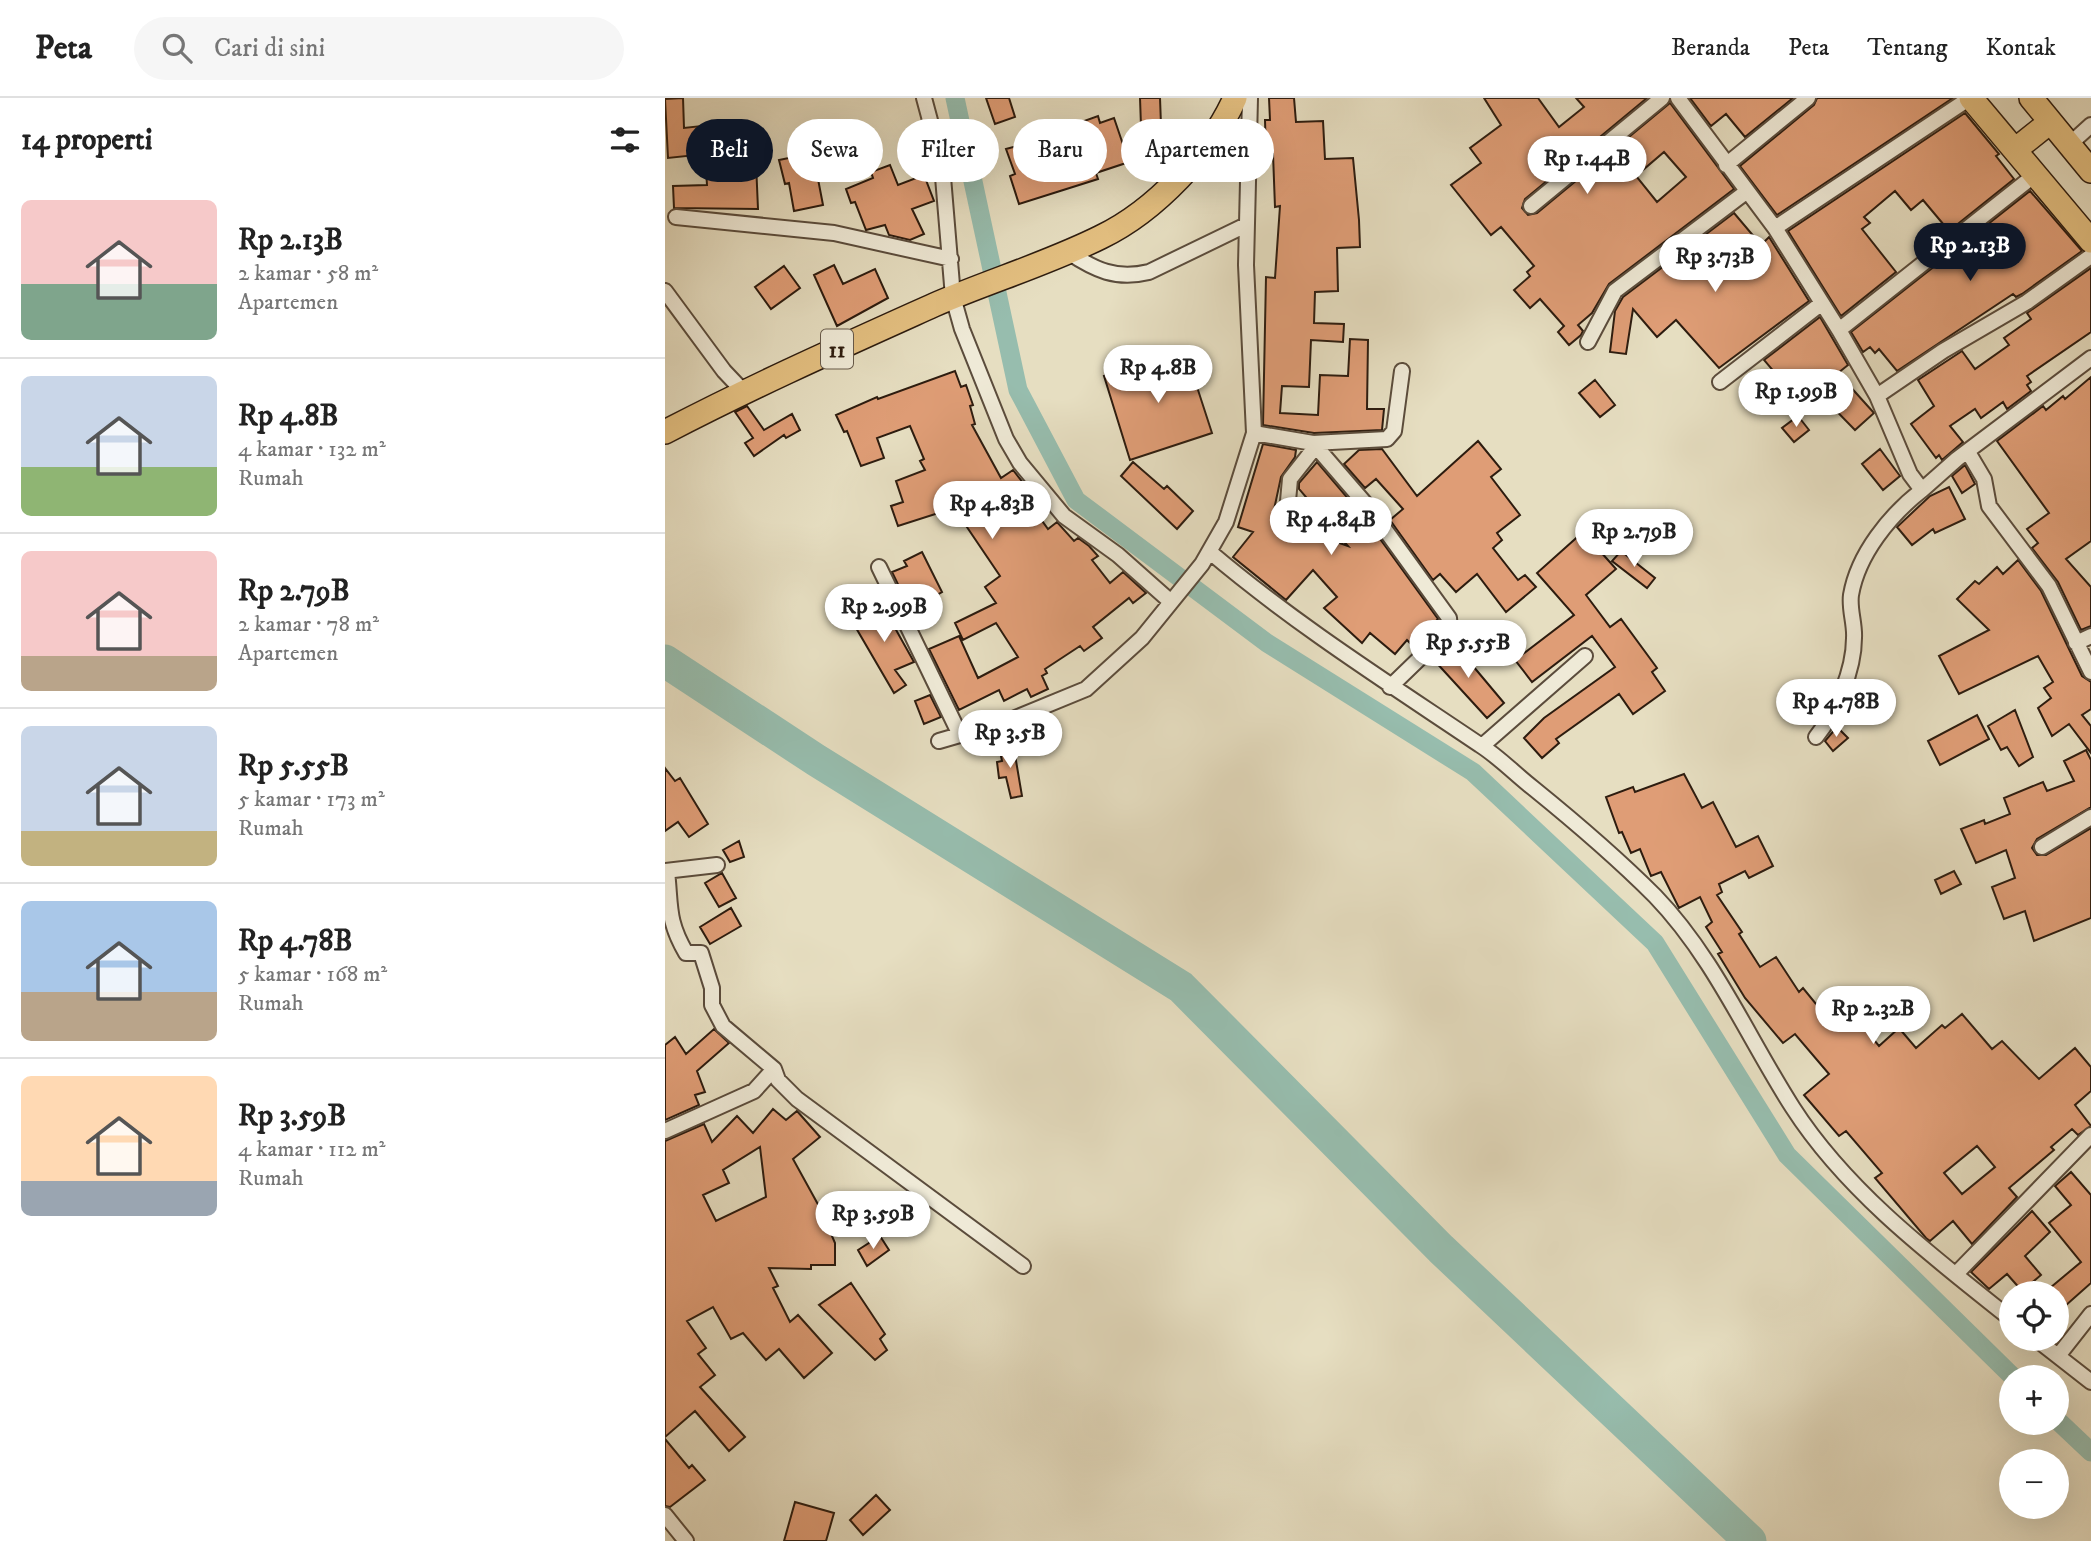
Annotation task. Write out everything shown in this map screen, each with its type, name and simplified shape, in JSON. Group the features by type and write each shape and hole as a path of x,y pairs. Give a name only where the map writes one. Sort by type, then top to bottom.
{"main road":[{"name":"11","path":"665,432 742,390 964,293 1104,236 1143,209 1193,163 1224,123 1235,98"},
{"path":"1971,98 2091,241"},
{"path":"2031,98 2091,170"},
{"path":"2015,150 2050,122"}],"street":[{"path":"924,98 942,165 951,260 964,293 986,391 1020,463 1064,516 1174,599"},
{"path":"939,741 1020,717 1087,689 1120,661 1174,599 1206,558 1226,522 1254,433 1246,225 1250,98"},
{"path":"1531,206 1662,98"},
{"path":"1678,98 1745,192 1775,228 1839,330 1877,396 1904,463 1922,490"},
{"path":"1726,166 1808,98"},
{"path":"1775,228 1971,98"},
{"path":"2070,144 2091,125"},
{"path":"1839,330 2036,174"},
{"path":"1588,341 1615,291 1745,192"},
{"path":"676,217 834,233 951,260"},
{"path":"1068,252 1111,276 1133,276 1149,272 1246,225"},
{"path":"1877,396 1943,351 2027,302 2091,256"},
{"path":"665,291 724,371 742,390"},
{"path":"1720,382 1822,303"},
{"path":"1816,737 1831,717 1847,671 1855,639 1851,598 1856,579 1883,528 1922,490 1968,452 2091,358"},
{"path":"1254,433 1314,444 1387,439 1394,431 1402,371"},
{"path":"1287,512 1290,479 1314,444"},
{"path":"1314,444 1370,509 1449,618 1450,629 1390,687"},
{"path":"1968,452 1984,479 1989,506 2042,575 2091,672"},
{"path":"1206,558 1390,687 1482,746 1589,834 1657,898 1706,961 1794,1109 1842,1172 1999,1309"},
{"path":"879,567 960,735"},
{"path":"2076,643 2091,636"},
{"path":"1482,746 1585,656"},
{"path":"2042,847 2091,817"},
{"path":"717,865 666,871 667,906 673,929 686,953 701,953 712,988 712,1005 723,1026 774,1069 778,1080 797,1099 1023,1266"},
{"path":"665,1131 754,1091 774,1069"},
{"path":"1956,1274 2091,1135"},
{"path":"2058,1356 2091,1314"},
{"path":"2052,1351 2091,1382"},
{"path":"665,1515 686,1541"}],"building":[{"path":"683,98 686,156 668,158 665,99"},
{"path":"986,98 1009,98 1015,117 999,123 999,119 993,119"},
{"path":"1140,98 1160,98 1161,119 1141,119"},
{"path":"1269,98 1294,98 1296,122 1323,121 1325,159 1353,158 1360,247 1337,248 1338,291 1315,292 1314,323 1344,324 1343,342 1311,340 1309,387 1282,386 1280,413 1318,415 1320,375 1348,376 1350,339 1368,340 1367,409 1384,409 1382,430 1314,433 1263,425 1266,277 1275,278 1280,206 1275,207 1274,119 1270,119"},
{"path":"1484,98 1538,98 1559,127 1584,107 1576,98 1647,98 1525,199 1522,208 1528,215 1537,213 1670,103 1734,189 1609,284 1592,313 1578,325 1583,331 1581,335 1569,345 1558,332 1564,326 1540,299 1530,308 1514,290 1530,276 1527,272 1534,266 1501,227 1491,235 1451,185 1481,163 1470,148 1501,125","holes":["1664,152 1686,177 1657,202 1636,176"]},
{"path":"1690,98 1793,98 1745,137 1726,114 1711,126"},
{"path":"1817,98 1953,98 1777,215 1740,166 1814,105"},
{"path":"1965,113 1999,154 1996,156 2014,179 1949,231 1923,200 1911,210 1895,191 1864,217 1870,223 1862,229 1896,272 1841,316 1788,231"},
{"path":"1114,118 1121,139 1121,165 1107,169 1107,120"},
{"path":"1013,147 1013,168 1006,149"},
{"path":"787,158 787,182 819,182 823,205 794,211 789,183 785,184 779,160"},
{"path":"890,165 898,185 906,182 927,182 934,201 912,209 924,234 910,240 889,235 885,225 866,230 855,202 851,203 846,189 863,182 883,182 883,168"},
{"path":"1013,175 1013,182 1089,182 1019,204 1010,176"},
{"path":"707,182 757,182 758,209 674,208 673,186 707,185"},
{"path":"2030,191 2082,251 2022,294 2016,297 2013,294 1897,371 1879,349 1875,353 1870,347 1863,352 1851,332"},
{"path":"1734,213 1761,245 1769,237 1809,301 1719,368 1676,320 1657,337 1633,309 1626,354 1610,352 1615,311 1623,297"},
{"path":"834,265 843,284 875,269 888,298 837,326 814,275"},
{"path":"784,266 800,288 771,309 755,287"},
{"path":"2091,268 2091,332 2027,376 2031,382 2027,385 2031,391 2007,409 2003,402 1981,418 1975,409 1950,426 1963,442 1942,460 1939,455 1936,458 1911,424 1934,406 1918,380 1962,351 1975,369 2009,345 2004,338 2031,319 2027,313"},
{"path":"1820,317 1848,365 1838,373 1874,413 1855,430 1814,388 1799,401 1764,360"},
{"path":"1185,350 1212,433 1130,460 1104,376"},
{"path":"955,371 961,387 966,385 973,405 970,406 975,424 972,425 1001,478 1013,470 1028,489 1022,493 1048,529 1057,522 1074,541 1078,538 1089,546 1098,556 1092,560 1110,583 1123,572 1146,593 1133,603 1129,598 1093,627 1102,638 1084,651 1080,646 1045,669 1047,673 1042,676 1048,689 1031,697 1027,689 1004,701 999,690 959,710 929,649 959,636 978,678 1018,657 996,623 963,640 955,623 996,603 985,587 1000,576 954,508 898,526 891,506 903,502 896,481 925,470 920,461 924,459 910,426 877,438 884,458 861,466 847,431 844,432 836,415 877,397 878,399"},
{"path":"2091,377 2091,541 2066,559 2091,587 2091,626 2081,630 2058,582 2032,548 2038,543 2027,529 2049,513 1997,441 2043,406 2046,410 2063,396 2065,399"},
{"path":"1595,380 1615,405 1600,417 1579,393"},
{"path":"747,406 764,430 792,414 800,430 786,438 784,435 754,456 745,443 753,438 735,412"},
{"path":"1798,416 1809,430 1794,442 1782,428"},
{"path":"1478,441 1501,469 1491,477 1520,515 1497,533 1502,540 1493,548 1518,580 1525,575 1536,587 1506,612 1477,574 1456,592 1440,574 1433,580 1390,520 1403,509 1376,479 1365,488 1344,464 1359,450 1382,449 1417,496"},
{"path":"1263,444 1296,450 1295,457 1281,477 1272,519 1348,546 1299,489 1299,483 1317,462 1357,509 1353,512 1372,535 1375,532 1438,619 1435,622 1439,626 1420,644 1416,639 1411,644 1407,640 1395,654 1370,633 1362,643 1324,608 1337,597 1313,570 1286,600 1233,557 1253,532 1238,527"},
{"path":"1880,449 1900,476 1883,490 1862,464"},
{"path":"1133,462 1164,489 1167,486 1193,511 1177,529 1121,476"},
{"path":"1965,465 1975,484 1962,493 1952,476"},
{"path":"1949,487 1965,519 1935,533 1933,529 1912,545 1897,527 1930,496"},
{"path":"1583,532 1616,569 1586,595 1610,627 1621,619 1657,668 1652,672 1665,691 1633,714 1619,694 1556,739 1559,743 1542,758 1524,738 1544,718 1615,667 1592,636 1532,682 1515,660 1574,615 1537,573"},
{"path":"1621,551 1655,578 1647,588 1612,561"},
{"path":"922,552 942,592 926,601 922,594 906,601 892,572 907,566 904,561"},
{"path":"2018,560 2041,591 2082,676 2091,682 2091,709 2082,715 2091,726 2091,753 2069,724 2052,736 2038,708 2051,698 2044,688 2053,682 2038,656 1959,694 1939,656 1989,630 1957,599 1975,581 1979,584 1997,567 2003,574"},
{"path":"881,603 914,662 895,670 906,685 894,693 852,621"},
{"path":"1452,641 1504,703 1487,718 1433,659"},
{"path":"930,695 941,717 924,724 915,701"},
{"path":"2015,710 2033,757 2019,766 2007,747 2001,750 1988,726"},
{"path":"1977,715 1989,739 1940,765 1928,741"},
{"path":"1837,727 1848,738 1833,751 1825,741"},
{"path":"1013,743 1022,796 1011,798 1006,777 999,778 997,762 1002,761 999,746"},
{"path":"2086,750 2091,760 2091,807 2037,839 2032,848 2037,855 2046,855 2091,828 2091,918 2034,941 2025,911 2004,919 1992,887 2015,878 2006,850 1976,863 1961,829 1984,820 1985,824 2010,814 2004,798 2043,782 2047,791 2074,781 2064,761"},
{"path":"665,768 675,781 680,778 708,824 689,837 678,822 665,831"},
{"path":"1684,774 1702,808 1713,802 1736,847 1758,836 1773,866 1749,878 1745,871 1719,884 1722,892 1717,895 1742,932 1739,934 1760,967 1776,957 1799,992 1803,988 1825,1015 1847,996 1866,1018 1860,1023 1879,1046 1899,1028 1916,1048 1942,1025 1945,1028 1962,1014 1992,1049 2002,1041 2039,1079 2075,1048 2091,1067 2091,1091 2075,1105 2091,1126 2078,1135 2072,1129 2051,1147 2054,1150 2009,1188 2017,1197 1972,1244 1953,1221 1930,1241 1875,1178 1882,1173 1846,1131 1839,1136 1804,1095 1829,1074 1795,1034 1783,1043 1745,998 1718,954 1722,952 1706,927 1712,922 1700,897 1679,908 1661,872 1651,876 1640,849 1631,853 1622,832 1619,833 1606,797 1633,787 1635,792","holes":["1977,1146 1995,1167 1962,1194 1944,1173"]},
{"path":"739,841 744,857 730,862 723,850"},
{"path":"1954,871 1961,884 1941,894 1935,880"},
{"path":"722,873 736,898 719,907 705,883"},
{"path":"731,908 741,926 710,944 700,927"},
{"path":"714,1029 729,1043 697,1071 705,1092 695,1095 699,1105 665,1120 665,1045 675,1037 686,1054"},
{"path":"773,1109 786,1120 797,1111 820,1137 793,1159 820,1208 835,1243 835,1265 811,1265 811,1269 769,1268 778,1286 773,1288 790,1322 798,1315 832,1353 804,1378 779,1349 766,1360 743,1333 731,1339 713,1307 687,1321 706,1348 698,1354 715,1375 700,1387 745,1437 729,1451 695,1411 665,1437 665,1141 704,1124 712,1142 737,1116 753,1133","holes":["760,1147 766,1197 716,1221 703,1195 729,1183 723,1170"]},
{"path":"2071,1172 2091,1195 2091,1283 2069,1302 2069,1281 2058,1281 2081,1262 2049,1223 2071,1205 2055,1186"},
{"path":"2032,1211 2050,1232 2025,1256 2041,1275 2034,1281 2013,1281 2007,1274 1989,1289 1971,1272"},
{"path":"880,1236 889,1250 867,1266 858,1250"},
{"path":"851,1283 885,1334 880,1339 887,1350 875,1360 819,1305"},
{"path":"665,1439 689,1468 692,1465 705,1480 670,1507 665,1506"},
{"path":"876,1495 890,1510 863,1535 850,1520"},
{"path":"795,1502 834,1513 826,1541 784,1541"}],"waterway":[{"path":"955,98 1018,390 1076,500 1267,643 1473,772 1655,943 1787,1155 2001,1365"},
{"path":"665,661 816,760 1181,987 1441,1249 1750,1541"},
{"path":"2069,1431 2091,1452"}]}
